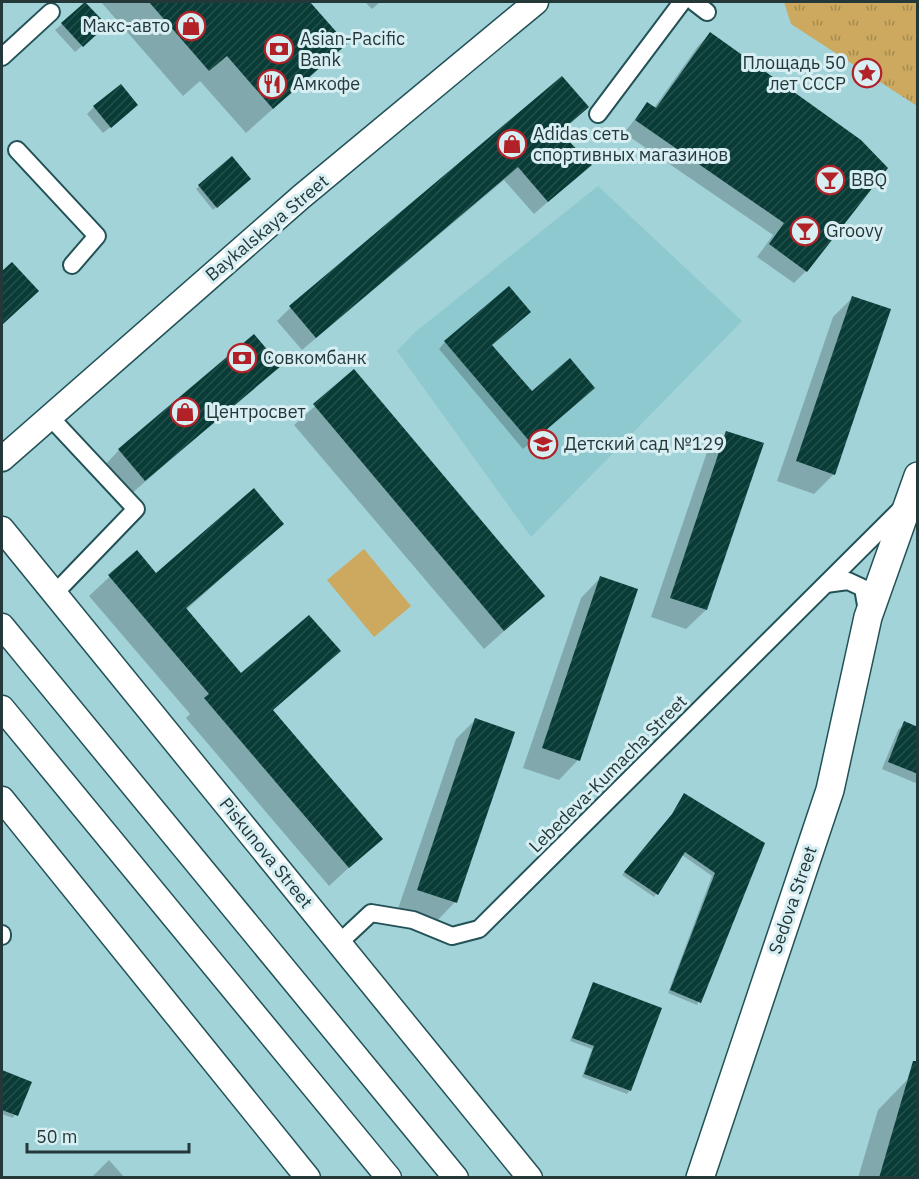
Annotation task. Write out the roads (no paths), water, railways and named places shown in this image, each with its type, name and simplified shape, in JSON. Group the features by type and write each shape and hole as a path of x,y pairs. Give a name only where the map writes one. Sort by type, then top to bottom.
{"main road":[{"name":"Baykalskaya Street","path":"2,459 301,197 536,2"},
{"name":"Sedova Street","path":"700,1178 830,790 868,617 913,488"},
{"name":"Piskunova Street","path":"2,529 530,1178"},
{"path":"2,627 456,1178"},
{"path":"2,708 389,1178"},
{"path":"2,799 308,1178"}],"street":[{"path":"598,114 682,2"},
{"path":"2,57 51,12"},
{"path":"18,150 97,236 72,265"},
{"path":"50,417 136,509 55,593"},
{"path":"826,584 877,536 913,488"},
{"path":"826,584 849,581 863,588 868,617"},
{"name":"Lebedeva-Kumacha Street","path":"340,942 371,913 413,920 452,936 478,929 826,584"}],"place":[{"name":"Макс-авто","path":"191,26"},
{"name":"Asian-Pacific Bank","path":"279,49"},
{"name":"Площадь 50 лет СССР","path":"867,73"},
{"name":"Амкофе","path":"272,84"},
{"name":"Adidas сеть спортивных магазинов","path":"512,144"},
{"name":"BBQ","path":"830,180"},
{"name":"Groovy","path":"805,231"},
{"name":"Совкомбанк","path":"242,358"},
{"name":"Центросвет","path":"185,412"},
{"name":"Детский сад №129","path":"543,444"}]}
